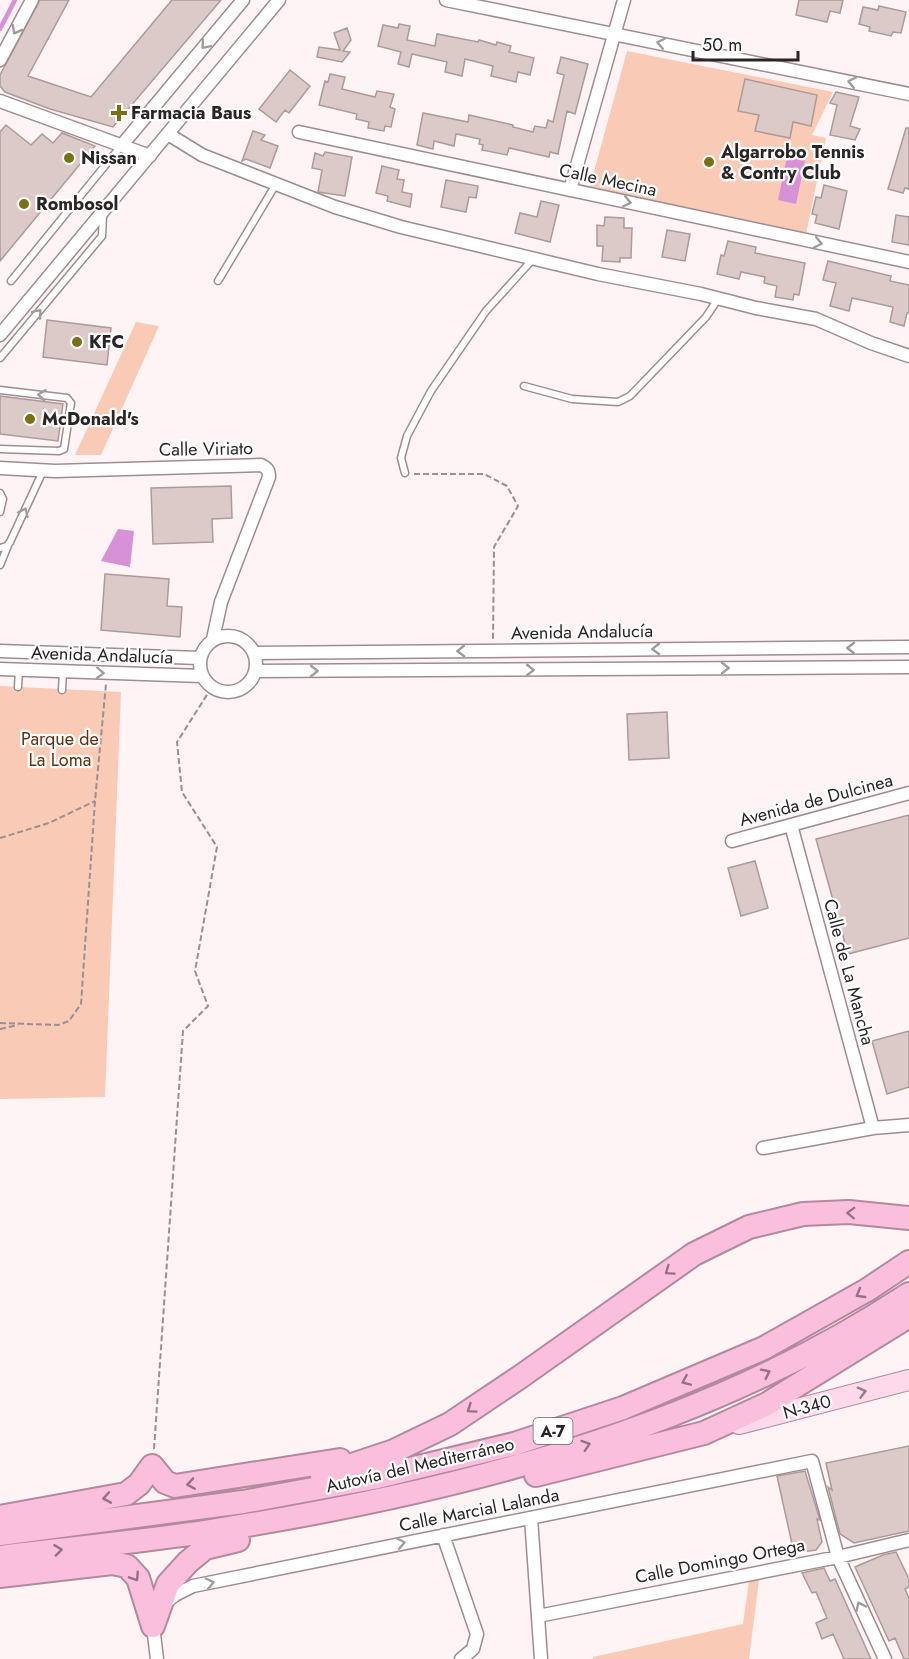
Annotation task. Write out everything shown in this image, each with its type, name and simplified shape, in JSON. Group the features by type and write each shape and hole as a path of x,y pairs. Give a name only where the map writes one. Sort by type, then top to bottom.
{"highway":[{"path":"166,1512 217,1494 332,1473 394,1451 450,1424 694,1254 750,1227 803,1214 849,1212 909,1218"},
{"name":"Autovía del Mediterráneo","path":"0,1534 92,1524 243,1502 373,1478 514,1444 623,1408 764,1348 867,1290 909,1262"},
{"name":"Autovía del Mediterráneo","path":"0,1557 209,1531 301,1515 346,1507 528,1464 639,1427 729,1391 860,1326 909,1294"},
{"path":"346,1507 424,1502 616,1457 704,1433 767,1404 909,1316"},
{"path":"0,1517 126,1494 140,1484 152,1467 165,1482 175,1486 394,1451"},
{"path":"156,1617 168,1584 188,1562 205,1548 273,1531 301,1515"},
{"path":"0,1576 112,1563 127,1566 138,1578 156,1617"}],"main road":[{"name":"N-340","path":"704,1433 909,1380"}],"street":[{"path":"0,60 32,0"},
{"path":"122,145 243,0"},
{"path":"0,335 279,0"},
{"path":"446,0 909,94"},
{"path":"570,190 624,0"},
{"path":"0,101 150,156"},
{"name":"Calle Mecina","path":"299,132 909,262"},
{"path":"168,134 202,155 335,207 401,227 629,281 816,319 871,344 909,356"},
{"name":"Calle Viriato","path":"0,468 42,471 261,465 266,468 269,472 268,477 221,602 213,639"},
{"path":"232,635 241,638 254,653 256,663 252,680 238,691 229,692 212,687 202,676 200,658 205,646 213,639 232,635"},
{"name":"Avenida Andalucía","path":"254,653 909,647"},
{"name":"Avenida Andalucía","path":"0,651 200,658"},
{"name":"Avenida Andalucía","path":"255,671 909,667"},
{"name":"Avenida Andalucía","path":"0,669 202,676"},
{"name":"Avenida de Dulcinea","path":"732,841 909,793"},
{"name":"Calle de La Mancha","path":"791,825 873,1128"},
{"path":"763,1148 873,1128 909,1125"},
{"name":"Calle Marcial Lalanda","path":"156,1617 175,1595 193,1586 812,1461 837,1557"},
{"path":"531,1518 541,1659"},
{"path":"443,1534 477,1634 473,1649 462,1659"},
{"name":"Calle Domingo Ortega","path":"538,1616 837,1557 909,1540"},
{"path":"837,1557 885,1659"},
{"path":"156,1617 157,1659"}],"lane":[{"path":"11,280 122,145"},
{"path":"218,281 276,184"},
{"path":"0,358 102,236 103,212"},
{"path":"405,473 401,458 407,436 431,391 486,311 533,258"},
{"path":"524,386 572,399 618,402 630,396 706,317 718,298"},
{"path":"0,390 67,398 71,403 64,449 59,451 0,449"},
{"path":"0,565 42,471"},
{"path":"0,493 3,499 0,512"},
{"path":"0,548 7,546 10,542"},
{"path":"18,687 19,670"},
{"path":"62,690 63,671"}],"path":[{"path":"405,473 484,474 507,486 518,506 494,547 493,640"},
{"path":"0,1023 58,1025 69,1021 81,1004 95,801 107,673"},
{"path":"152,1467 183,1030 208,1006 195,971 217,847 182,792 177,742 212,687"},
{"path":"0,838 49,823 95,801"},
{"path":"0,1029 22,1024"}],"green space":[{"name":"Algarrobo Tennis & Contry Club","path":"627,51 833,92 812,135 826,138 806,234 590,186"},
{"path":"136,322 159,326 101,455 75,455"},
{"name":"Parque de La Loma","path":"0,686 121,692 105,1097 0,1099"},
{"path":"760,1572 749,1659 593,1659 593,1657 743,1624 750,1574"}],"shaded area":[{"path":"787,157 805,161 796,204 778,200"},
{"path":"118,529 134,531 130,567 101,561"}],"building":[{"path":"40,0 69,0 28,76 91,97 172,0 221,0 113,127 50,109 5,92 0,86 0,75"},
{"path":"799,0 843,0 840,13 830,11 827,22 796,15"},
{"path":"879,6 906,12 901,33 893,32 891,36 869,31 870,27 859,24 863,7 878,10"},
{"path":"399,24 410,26 407,40 435,46 437,34 511,46 509,52 534,58 530,75 518,72 516,82 491,76 493,66 465,59 462,76 445,72 447,62 412,54 409,67 398,64 401,52 378,46 383,25 398,28"},
{"path":"347,28 351,40 343,51 350,52 342,62 317,57 319,47 340,50 334,33"},
{"path":"561,57 588,64 575,114 567,111 558,154 550,152 549,157 509,148 507,155 482,150 483,145 479,144 480,139 456,134 454,146 434,141 433,149 417,145 423,113 468,122 469,115 533,132 535,126 546,128 548,120 553,122 564,75 557,73"},
{"path":"290,70 310,86 289,113 285,110 276,122 259,109"},
{"path":"330,74 345,77 342,89 375,97 377,91 394,94 390,107 395,109 391,127 385,126 384,131 368,128 369,122 356,119 357,114 319,105 325,81 328,82"},
{"path":"745,79 817,95 811,126 793,122 790,138 755,131 759,115 738,111"},
{"path":"836,92 859,97 850,126 860,129 855,140 830,135 837,105 830,103"},
{"name":"Rombosol","path":"6,125 31,145 42,134 53,143 62,133 95,146 0,261 0,132"},
{"path":"906,128 909,128 909,189 905,188 903,193 888,189"},
{"path":"253,131 265,135 261,140 278,146 270,168 246,159 242,161"},
{"path":"325,152 352,157 345,196 318,192 322,170 312,168 315,153 323,156"},
{"path":"382,166 399,170 397,179 404,180 402,192 412,194 410,207 387,201 388,196 376,193"},
{"path":"446,180 478,186 476,198 469,197 466,212 441,207"},
{"path":"824,185 847,191 839,229 815,223 817,215 812,214 816,197 821,198"},
{"path":"541,201 559,205 550,242 515,233 520,213 537,217"},
{"path":"896,215 909,217 909,245 892,242"},
{"path":"605,217 624,218 624,228 632,228 631,258 620,258 620,262 602,261 603,246 597,246 597,225 604,226"},
{"path":"667,230 690,234 685,261 662,257"},
{"path":"728,241 756,247 755,253 805,263 799,295 794,294 793,300 775,297 777,286 764,283 765,277 741,272 739,279 717,274 721,255 724,256"},
{"path":"828,261 891,276 890,281 909,285 909,313 907,313 904,326 890,322 893,307 852,298 849,311 830,306 836,283 823,280"},
{"name":"KFC","path":"47,320 111,328 107,365 43,357"},
{"name":"McDonald's","path":"0,396 63,404 58,441 0,434"},
{"path":"231,486 232,518 212,519 213,542 153,544 151,488"},
{"path":"105,574 169,579 167,606 182,607 180,637 101,630"},
{"path":"667,712 669,758 629,760 627,714"},
{"path":"909,815 909,938 848,954 816,839"},
{"path":"755,861 768,908 741,916 728,868"},
{"path":"909,1031 909,1087 887,1094 872,1041"},
{"path":"909,1446 909,1531 854,1543 840,1534 828,1487 832,1490 826,1463"},
{"path":"805,1471 820,1520 817,1519 822,1542 816,1550 794,1553 777,1476"},
{"path":"896,1552 909,1579 909,1587 905,1589 909,1598 909,1659 904,1659 895,1638 889,1641 855,1567"},
{"path":"824,1568 830,1581 835,1579 871,1659 844,1659 833,1634 822,1639 816,1623 827,1618 816,1592 812,1593 802,1573"}],"waterway":[{"path":"0,29 15,0"}],"place":[{"name":"Farmacia Baus","path":"119,113"},
{"name":"Nissan","path":"69,158"},
{"name":"Algarrobo Tennis & Contry Club","path":"709,162"},
{"name":"Rombosol","path":"24,204"},
{"name":"KFC","path":"77,342"},
{"name":"McDonald's","path":"30,419"}]}
